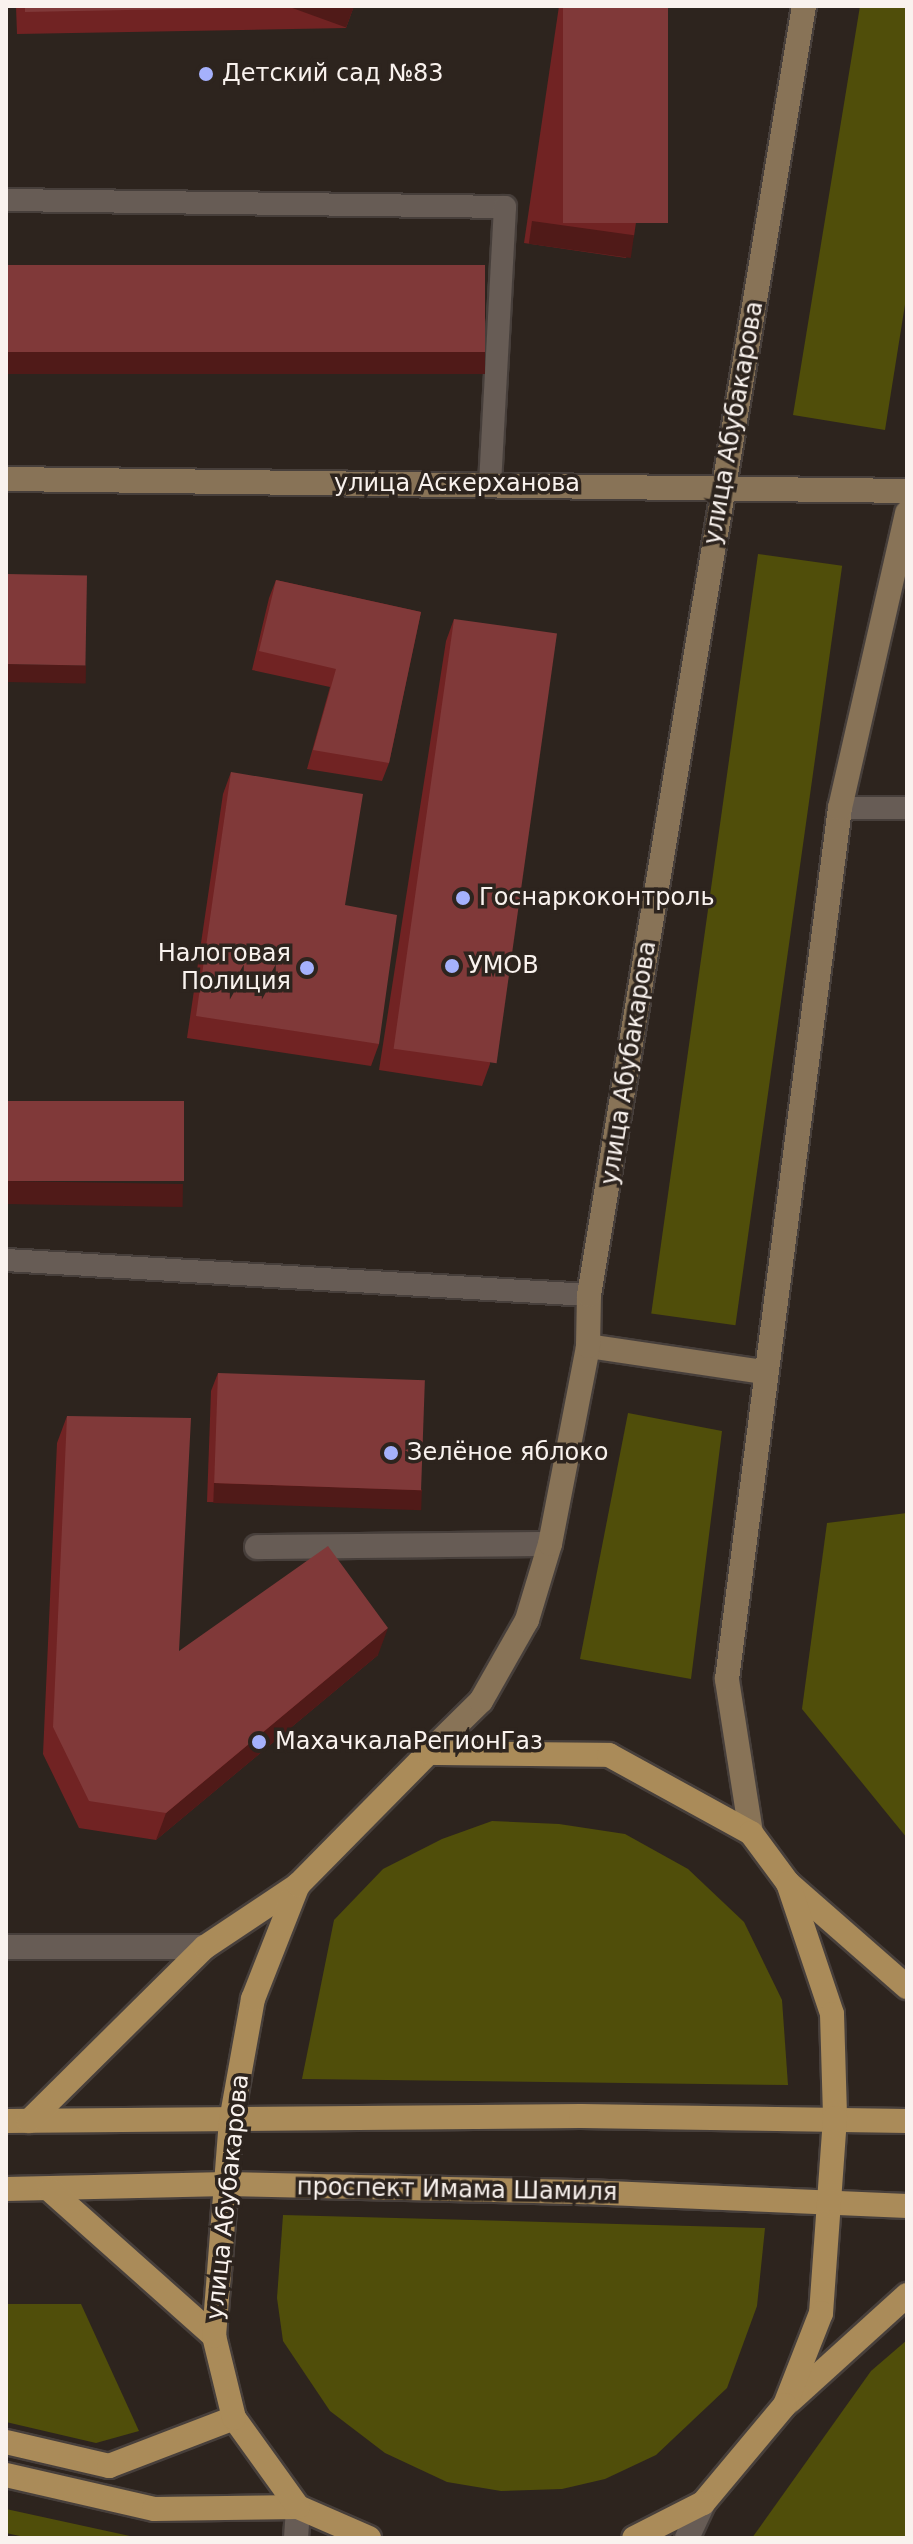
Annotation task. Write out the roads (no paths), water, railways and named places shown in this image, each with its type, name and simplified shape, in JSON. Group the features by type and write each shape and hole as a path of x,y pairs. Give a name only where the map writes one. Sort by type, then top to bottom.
{"main road":[{"name":"улица Абубакарова","path":"298,2507 234,2418 214,2336 231,2121 253,1999 298,1885 481,1701 527,1620 550,1544 588,1346 589,1295 804,6"},
{"name":"улица Аскерханова","path":"6,479 722,486 907,491"},
{"path":"751,1833 727,1679 764,1372 840,808 907,513"},
{"path":"588,1346 764,1372"},
{"path":"428,1753 609,1755 751,1833 788,1883 907,1987"},
{"path":"785,2405 821,2313 826,2203 835,2118 832,2014 788,1883"},
{"path":"18,2121 205,1947 298,1885"},
{"path":"18,2121 835,2118 907,2121"},
{"name":"проспект Имама Шамиля","path":"6,2189 227,2184 907,2206"},
{"path":"50,2190 214,2336"},
{"path":"634,2538 703,2503 785,2405 907,2295"},
{"path":"6,2442 109,2466 234,2418"},
{"path":"6,2475 154,2509 298,2507 369,2538"}],"street":[{"path":"257,1547 550,1544"},
{"path":"6,1947 205,1947"},
{"path":"687,2538 703,2503"},
{"path":"296,2538 298,2507"}],"lane":[{"path":"6,200 505,207 490,484"},
{"path":"840,808 907,808"},
{"path":"6,1260 589,1295"}],"place":[{"name":"Детский сад №83","path":"206,74"},
{"name":"Госнаркоконтроль","path":"463,898"},
{"name":"УМОВ","path":"452,966"},
{"name":"Налоговая Полиция","path":"307,968"},
{"name":"Зелёное яблоко","path":"391,1453"},
{"name":"МахачкалаРегионГаз","path":"259,1742"}]}
